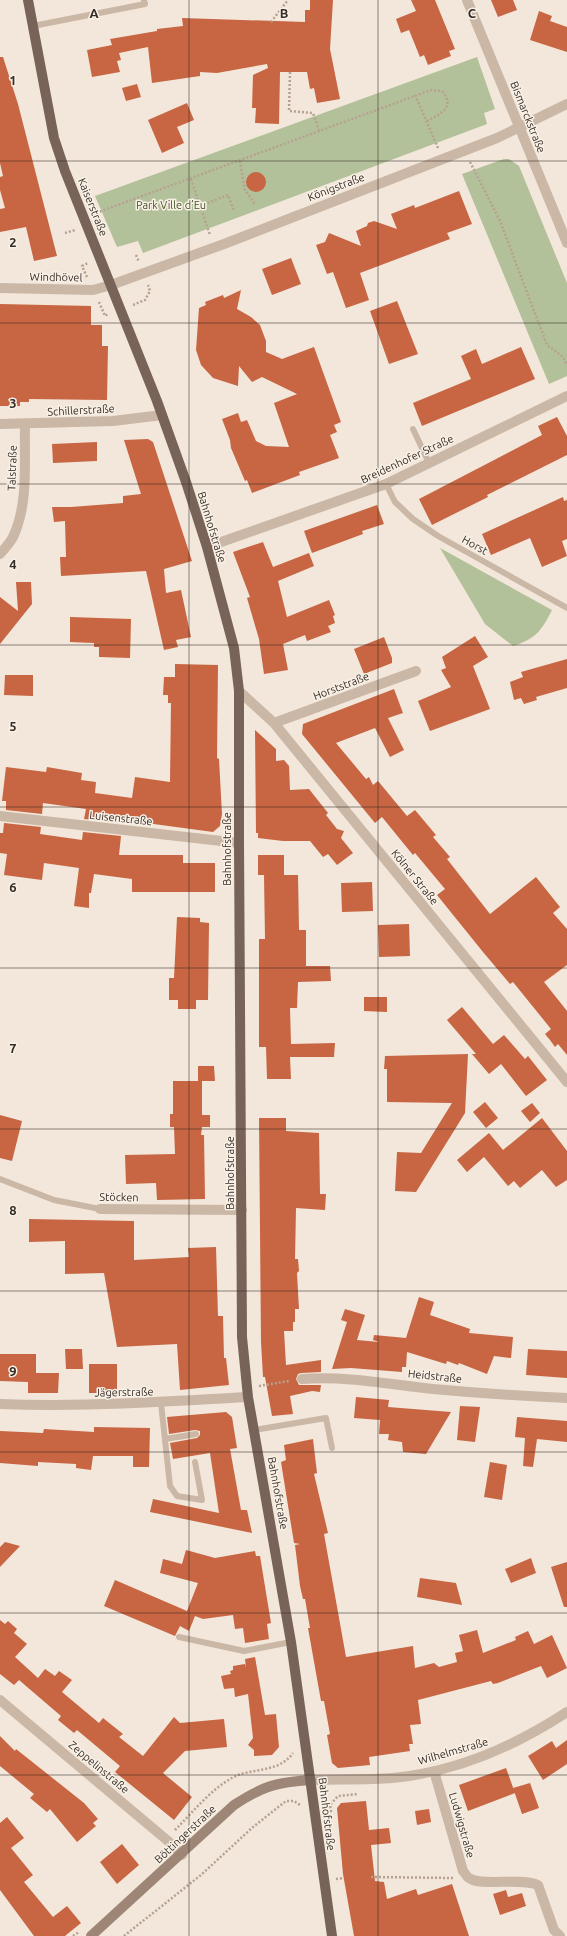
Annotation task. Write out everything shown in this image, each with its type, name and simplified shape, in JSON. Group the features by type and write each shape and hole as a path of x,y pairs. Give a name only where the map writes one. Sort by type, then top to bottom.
{"main road":[{"name":"Kaiserstraße","path":"28,0 54,138 162,415"},
{"name":"Bahnhofstraße","path":"162,415 207,547 234,648 239,691 238,843 242,1337 247,1392 291,1642 332,1936"},
{"name":"Böttingerstraße","path":"91,1936 182,1855 234,1805 252,1793 281,1782 311,1780"}],"street":[{"name":"Bismarckstraße","path":"467,0 518,128 567,243"},
{"name":"Königstraße","path":"111,285 224,244 464,151 518,128 567,104"},
{"name":"Windhövel","path":"0,288 93,290 111,285"},
{"name":"Breidenhofer Straße","path":"207,547 386,484 567,396"},
{"name":"Schillerstraße","path":"0,424 25,425 113,421 162,415"},
{"name":"Talstraße","path":"0,554 12,538 21,517 24,493 25,425"},
{"name":"Horststraße","path":"274,723 416,671"},
{"name":"Kölner Straße","path":"239,691 274,723 567,1082"},
{"name":"Luisenstraße","path":"0,816 238,843"},
{"name":"Stöcken","path":"100,1209 242,1210"},
{"name":"Heidstraße","path":"302,1379 331,1377 431,1389 567,1398"},
{"name":"Jägerstraße","path":"0,1404 44,1405 161,1403 247,1392"},
{"name":"Zeppelinstraße","path":"0,1700 168,1841 182,1855"},
{"name":"Wilhelmstraße","path":"311,1780 393,1778 434,1771 489,1755 546,1726 567,1712"},
{"name":"Ludwigstraße","path":"434,1771 463,1871 469,1878"},
{"path":"469,1878 478,1881 528,1881 538,1886 554,1930 560,1936"}],"lane":[{"path":"33,26 145,4 144,0"},
{"path":"413,429 429,463"},
{"name":"Horst","path":"386,484 395,502 413,519 438,536 567,608"},
{"name":"Stöcken","path":"0,1179 54,1200 100,1209"},
{"path":"161,1403 170,1486 177,1496 202,1500 196,1462"},
{"path":"254,1430 326,1418 332,1448"},
{"path":"165,1439 196,1434"},
{"path":"179,1637 244,1651 291,1642"}],"path":[{"path":"271,22 288,0"},
{"path":"290,72 289,111 314,113 319,131"},
{"path":"84,217 240,161 415,95 431,90 442,91 446,96 448,103 443,113 427,121"},
{"path":"415,95 443,159"},
{"path":"464,151 500,221 547,345 563,357 567,365"},
{"path":"240,161 245,190 255,204"},
{"path":"191,179 205,221"},
{"path":"200,206 228,195 234,211"},
{"path":"82,266 88,263"},
{"path":"133,305 145,300 150,291 145,279"},
{"path":"247,1392 302,1379"},
{"path":"168,1841 173,1832 212,1792 233,1777 275,1767 288,1760 293,1753 307,1751"},
{"path":"124,1936 201,1875 253,1827 286,1801 294,1800 300,1805 303,1814 315,1813 331,1811 330,1805 338,1796 360,1794"},
{"path":"371,1877 469,1878"}],"green space":[{"name":"Park Ville d’Eu","path":"477,57 495,109 484,113 487,124 143,253 138,241 117,247 95,196"},
{"path":"504,159 509,159 519,166 567,283 567,376 549,384 462,174"},
{"path":"440,548 552,610 545,623 533,637 513,646 485,624"}],"building":[{"path":"310,0 333,0 330,49 340,99 317,103 314,88 310,89 307,72 280,72 279,124 255,123 256,108 252,108 253,75 268,68 267,64 217,73 200,72 200,76 152,83 148,47 119,53 121,60 117,61 120,72 92,77 87,50 112,45 110,39 157,31 157,29 183,26 182,18 305,22 305,10 310,10"},
{"path":"411,0 435,0 455,49 449,51 451,56 428,65 424,55 420,57 409,30 401,33 396,19 416,11"},
{"path":"491,0 513,0 517,10 498,17"},
{"path":"539,11 552,16 550,21 567,27 567,52 530,40"},
{"path":"0,57 3,57 18,104 57,256 34,261 26,227 0,232 0,209 5,208 0,190 0,177 3,176 0,163"},
{"path":"137,84 141,97 126,101 122,88"},
{"path":"187,103 194,120 177,127 184,143 162,153 148,120"},
{"path":"256,172 263,175 266,182 263,189 256,192 249,189 246,182 249,175"},
{"path":"459,191 472,224 447,233 450,239 360,273 369,300 346,308 333,272 327,274 316,245 325,242 329,233 361,246 356,231 367,226 368,223 374,221 397,229 391,214 414,205 415,208"},
{"path":"291,258 301,284 272,295 262,269"},
{"path":"241,290 237,309 251,317 260,325 266,341 266,352 282,359 314,347 341,422 334,425 337,432 330,435 339,458 299,472 300,475 252,493 247,480 245,481 231,448 230,440 222,419 238,413 241,422 247,420 256,441 266,446 289,447 274,403 297,394 262,377 252,382 239,366 238,386 213,378 201,365 196,350 199,308 206,305 205,302 223,295 224,298"},
{"path":"397,301 418,354 389,364 370,311"},
{"path":"0,304 91,306 91,325 102,325 102,346 108,346 107,400 29,399 29,402 20,402 20,406 0,406"},
{"path":"521,347 535,379 422,426 413,403 471,379 461,356 476,349 482,364"},
{"path":"557,417 567,436 567,455 487,495 488,497 432,525 419,499 542,435 538,426"},
{"path":"148,439 153,442 192,561 164,569 166,593 181,590 191,637 176,640 178,647 164,650 146,571 61,576 60,557 66,557 65,521 54,522 52,507 123,503 123,496 141,494 124,440"},
{"path":"97,442 97,461 53,463 52,444"},
{"path":"563,497 564,501 567,500 567,539 562,541 567,556 542,567 530,538 491,555 482,534"},
{"path":"377,505 384,524 362,531 363,534 312,553 304,531"},
{"path":"263,542 273,567 309,553 314,566 278,581 287,617 329,600 335,615 333,616 335,623 328,626 331,632 307,641 305,635 283,644 288,670 264,674 259,639 247,598 250,597 233,552"},
{"path":"16,582 31,582 32,604 0,644 0,597 18,611"},
{"path":"70,617 131,619 130,658 99,657 99,647 94,647 94,643 70,642"},
{"path":"475,636 488,657 473,666 490,709 430,731 418,701 451,687 441,670 446,668 442,657"},
{"path":"384,637 392,658 392,663 364,674 354,649"},
{"path":"567,659 567,688 536,697 537,700 524,704 521,698 514,700 510,682 523,677 521,672"},
{"path":"175,664 218,665 217,758 219,759 222,814 220,826 213,832 124,820 123,823 84,819 86,809 43,803 42,814 6,810 6,801 2,801 6,767 46,772 47,767 82,773 81,780 96,782 95,793 132,798 135,777 170,782 171,703 168,703 168,695 163,695 164,677 175,677"},
{"path":"5,675 33,675 33,696 4,695"},
{"path":"394,689 403,713 388,718 404,750 390,757 375,728 336,743 366,779 369,777 373,785 378,781 407,816 415,810 436,835 433,837 450,857 447,859 490,914 536,877 560,907 553,913 567,929 567,965 544,982 567,1011 567,1055 558,1044 555,1047 545,1034 551,1029 513,982 510,984 437,895 445,889 415,853 413,855 382,817 375,823 302,734 303,724"},
{"path":"255,730 276,749 276,761 284,760 289,766 290,790 309,789 328,813 326,815 337,829 344,831 341,838 353,853 337,865 328,854 323,857 310,841 283,841 258,838 258,833 256,833"},
{"path":"4,823 41,827 40,834 82,840 83,832 121,836 119,855 183,855 183,863 215,863 215,892 132,892 132,879 94,874 91,893 89,893 89,908 74,906 79,868 44,863 42,880 4,875 7,854 0,853 0,833 3,833"},
{"path":"258,855 284,855 284,875 298,875 299,930 306,930 306,966 330,966 331,981 298,982 297,1008 290,1008 291,1044 335,1043 334,1057 290,1057 291,1079 267,1079 266,1047 259,1047 259,939 265,939 264,875 258,875"},
{"path":"372,882 373,911 342,912 341,883"},
{"path":"177,917 200,918 200,922 209,923 208,1000 196,1000 196,1009 178,1009 178,1000 169,1000 169,978 174,978"},
{"path":"409,924 410,956 379,957 378,925"},
{"path":"364,997 387,997 387,1012 364,1011"},
{"path":"462,1007 493,1044 504,1035 525,1059 528,1056 547,1080 526,1096 501,1064 489,1074 472,1054 476,1054 447,1020"},
{"path":"468,1054 465,1113 416,1192 395,1191 397,1152 421,1153 452,1103 387,1102 387,1069 384,1069 385,1056"},
{"path":"198,1066 214,1066 215,1081 198,1081"},
{"path":"173,1081 202,1081 202,1115 210,1115 210,1127 202,1127 201,1135 204,1135 205,1199 157,1200 156,1183 126,1184 125,1155 175,1154 174,1127 170,1127 170,1114 173,1114"},
{"path":"485,1102 498,1118 486,1128 473,1112"},
{"path":"532,1103 540,1113 530,1122 521,1111"},
{"path":"0,1115 22,1121 12,1161 0,1158"},
{"path":"259,1118 286,1118 286,1131 319,1133 320,1194 326,1194 325,1210 296,1208 295,1259 298,1259 299,1271 297,1273 299,1309 295,1309 293,1331 284,1331 286,1365 321,1360 321,1372 301,1373 298,1374 296,1379 299,1385 321,1385 320,1392 312,1391 290,1396 293,1414 272,1416 265,1377 263,1377 261,1342"},
{"path":"542,1118 567,1151 567,1180 556,1187 542,1170 520,1188 514,1181 508,1186 484,1157 467,1172 457,1160 489,1133 503,1150"},
{"path":"29,1219 134,1221 134,1260 189,1257 188,1248 216,1247 218,1316 223,1316 224,1358 226,1358 229,1385 180,1390 177,1344 117,1347 104,1273 65,1274 65,1241 29,1242"},
{"path":"419,1297 434,1302 430,1315 470,1329 469,1333 513,1337 511,1358 494,1356 487,1374 459,1363 458,1365 447,1361 446,1364 407,1352 406,1367 402,1367 402,1372 351,1368 332,1369 347,1322 341,1320 345,1309 365,1315 357,1340 379,1342 373,1340 374,1335 406,1338"},
{"path":"65,1349 82,1349 83,1369 66,1369"},
{"path":"528,1349 567,1351 567,1378 526,1375"},
{"path":"0,1354 36,1354 36,1373 59,1373 58,1393 28,1393 28,1382 0,1381"},
{"path":"89,1364 117,1364 117,1393 89,1393"},
{"path":"356,1397 389,1400 388,1407 451,1412 426,1454 403,1452 402,1442 388,1440 389,1434 379,1434 380,1420 354,1418"},
{"path":"460,1406 480,1407 475,1442 457,1440"},
{"path":"226,1412 232,1417 237,1448 230,1449 241,1510 247,1510 252,1533 150,1512 153,1499 219,1513 210,1453 173,1459 170,1443 197,1438 200,1435 200,1431 195,1430 169,1434 167,1417"},
{"path":"517,1417 567,1421 567,1442 537,1439 533,1467 523,1466 525,1438 515,1437"},
{"path":"94,1427 150,1428 149,1467 133,1467 133,1456 93,1456 91,1470 76,1468 76,1464 38,1462 38,1466 0,1463 0,1431 43,1433 44,1429 94,1432"},
{"path":"313,1439 317,1473 314,1474 328,1533 324,1534 346,1657 413,1646 415,1668 434,1663 439,1667 457,1662 455,1653 463,1651 459,1635 477,1630 483,1653 516,1640 515,1637 528,1631 534,1644 552,1635 567,1668 547,1678 541,1666 498,1683 493,1684 491,1681 418,1700 421,1724 410,1725 413,1744 409,1744 410,1751 369,1757 370,1765 338,1768 332,1763 327,1735 330,1734 324,1701 321,1701 308,1628 310,1628 305,1599 303,1599 300,1586 295,1545 300,1544 294,1543 281,1462 286,1460 284,1445"},
{"path":"490,1462 507,1465 502,1500 484,1497"},
{"path":"5,1542 20,1546 0,1567 0,1547"},
{"path":"186,1550 215,1558 255,1551 256,1556 260,1556 271,1623 267,1624 269,1639 245,1643 243,1628 235,1629 233,1615 203,1619 195,1616 189,1631 180,1626 175,1636 104,1606 115,1580 187,1611 198,1583 160,1573 163,1559 182,1564"},
{"path":"531,1558 536,1573 511,1583 505,1569"},
{"path":"567,1562 567,1607 564,1607 551,1567"},
{"path":"420,1578 456,1583 462,1605 417,1597"},
{"path":"0,1620 5,1624 8,1621 17,1629 14,1633 27,1644 15,1657 38,1678 45,1669 55,1676 59,1671 72,1680 62,1692 99,1723 103,1718 123,1734 119,1737 143,1756 174,1717 180,1723 224,1719 227,1747 185,1751 163,1773 192,1797 174,1820 115,1772 120,1766 77,1730 74,1733 58,1720 61,1716 19,1680 14,1685 0,1674"},
{"path":"255,1657 265,1715 276,1714 279,1747 272,1755 254,1756 254,1750 248,1745 253,1738 248,1694 235,1697 234,1688 224,1689 221,1676 231,1674 230,1671 233,1670 233,1666 245,1664 246,1668 245,1659"},
{"path":"0,1736 15,1751 16,1749 84,1803 98,1819 93,1823 96,1826 77,1842 50,1809 47,1812 30,1798 34,1794 0,1766"},
{"path":"567,1740 567,1764 543,1780 528,1756 552,1741 556,1748"},
{"path":"506,1768 515,1793 468,1811 459,1785"},
{"path":"530,1783 539,1808 522,1814 513,1788"},
{"path":"366,1801 369,1830 389,1828 391,1843 371,1845 375,1881 384,1882 387,1899 416,1889 418,1895 452,1884 469,1936 354,1936 343,1874 337,1808 341,1803"},
{"path":"429,1809 431,1822 417,1825 415,1811"},
{"path":"7,1817 24,1838 11,1848 33,1875 24,1882 53,1917 67,1906 81,1923 65,1936 34,1936 0,1890 0,1823"},
{"path":"122,1844 139,1865 117,1884 100,1862"},
{"path":"506,1890 508,1897 522,1893 526,1906 500,1915 493,1894"}]}
